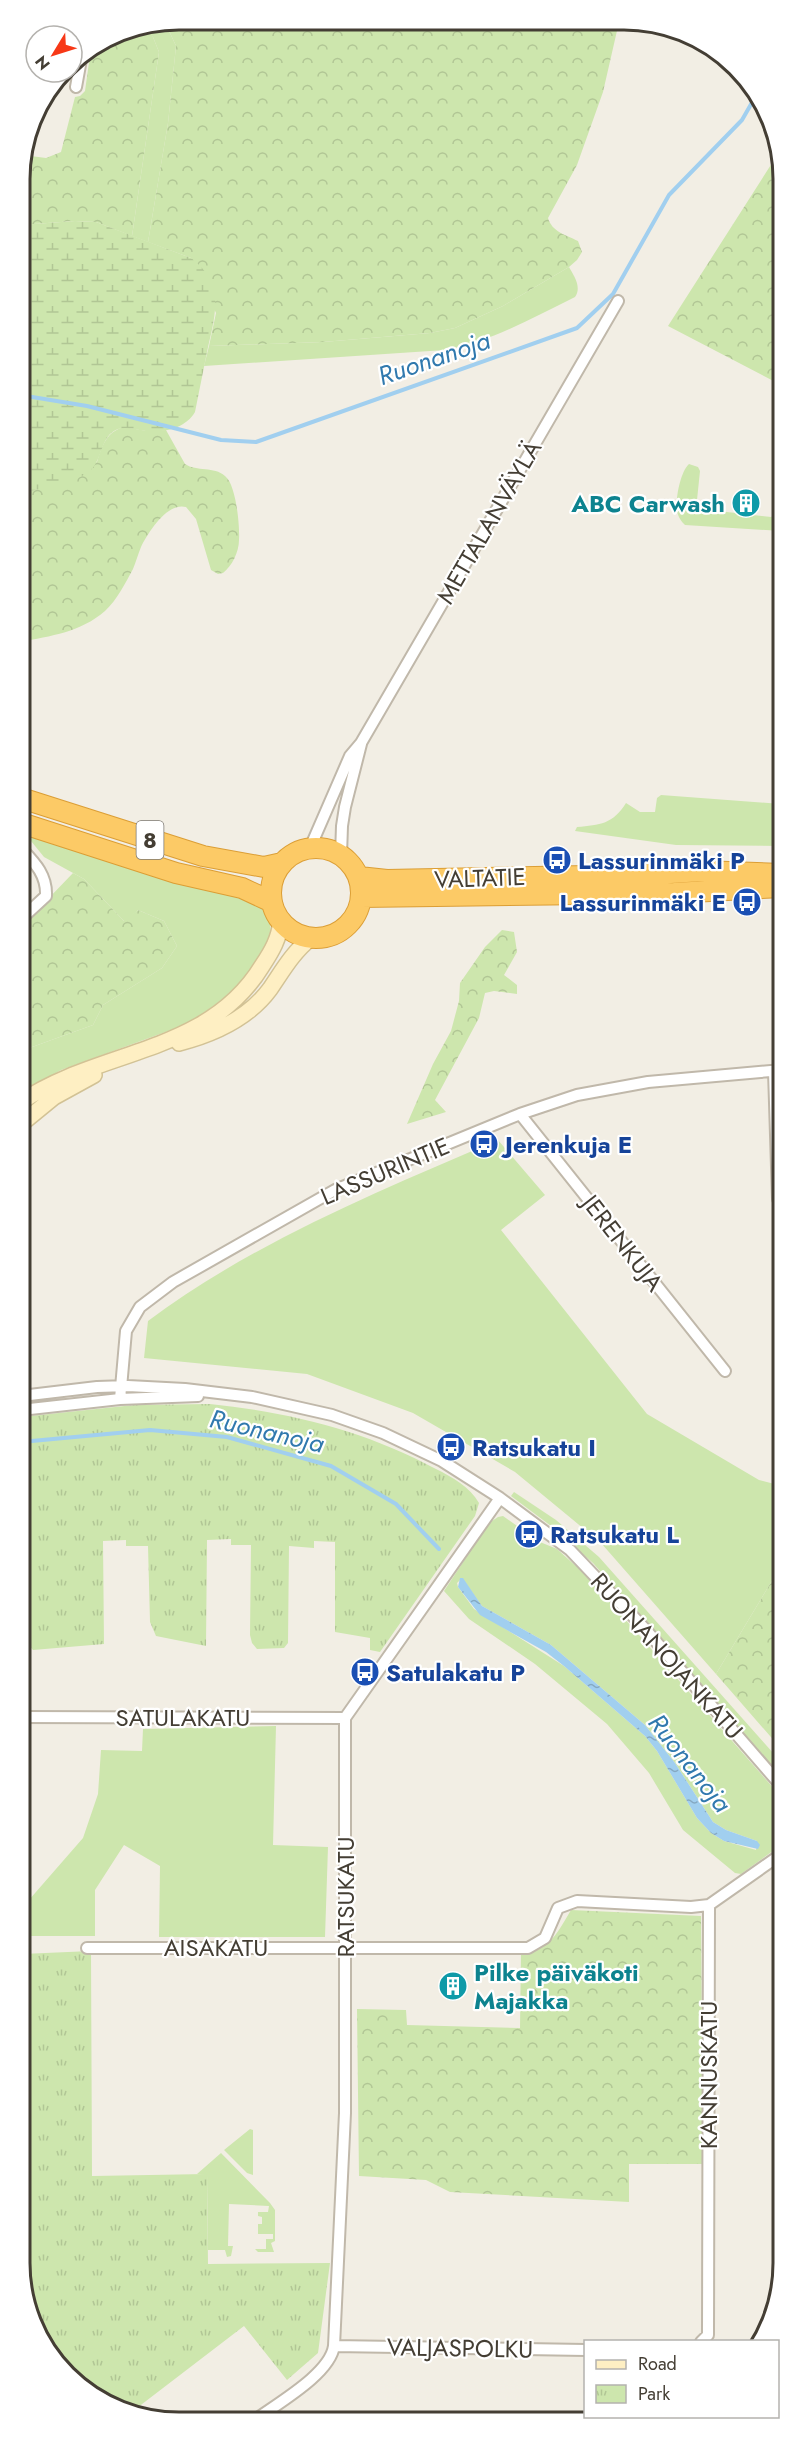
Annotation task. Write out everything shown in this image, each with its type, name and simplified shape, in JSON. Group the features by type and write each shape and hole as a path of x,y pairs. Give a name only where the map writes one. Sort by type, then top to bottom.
{"highway":[{"name":"8","path":"30,801 203,856 264,867 282,863 299,851 310,848"},
{"name":"8","path":"30,826 176,873 242,888 272,902"},
{"path":"282,863 271,891 275,912 281,921 296,934 311,938 327,937 341,931 352,920 360,906 359,877 352,864 341,855 328,849 310,848"},
{"name":"VALTATIE","path":"359,877 387,880 701,872 773,874"},
{"name":"VALTATIE","path":"361,897 674,893 773,888"}],"main road":[{"path":"30,1097 67,1076 156,1047 224,1010 246,991 276,944 281,921"},
{"path":"156,1047 194,1039 221,1029 244,1015 269,990 293,954 311,938"},
{"path":"30,1117 54,1097 80,1081 137,1054"}],"street":[{"name":"METTALANVÄYLÄ","path":"310,848 350,756 361,743 618,301"},
{"name":"METTALANVÄYLÄ","path":"341,855 345,807 361,743"},
{"path":"30,859 47,883 46,896 30,911"},
{"name":"LASSURINTIE","path":"120,1399 126,1331 140,1307 173,1282 335,1190 520,1114 577,1095 624,1086 773,1071"},
{"name":"JERENKUJA","path":"520,1114 724,1371"},
{"path":"30,1395 120,1386 185,1389 252,1397"},
{"path":"30,1409 120,1399 194,1396 252,1397"},
{"name":"RUONANOJANKATU","path":"252,1397 332,1415 383,1433 442,1461 500,1498 570,1550 646,1630 773,1776"},
{"path":"345,1718 500,1498"},
{"name":"SATULAKATU","path":"30,1717 345,1718"},
{"name":"RATSUKATU","path":"334,2346 344,2159 345,1718"},
{"path":"709,1905 773,1860"},
{"name":"AISAKATU","path":"87,1948 528,1948 545,1938 558,1908 577,1901 691,1907 709,1905"},
{"name":"KANNUSKATU","path":"704,2338 709,1905"},
{"path":"266,2412 319,2372 333,2357 334,2346"},
{"name":"VALJASPOLKU","path":"334,2346 584,2350"}],"green space":[{"path":"169,30 176,46 168,123 148,242 132,236 159,52 151,33"},
{"path":"169,30 617,30 603,92 577,165 548,218 556,230 578,241 582,252 569,267 503,306 455,328 430,333 323,342 209,346 216,313 191,258 148,242 168,123 176,46"},
{"path":"151,33 159,52 132,236 96,222 30,224 32,156 46,158 61,152 75,97 85,91 89,60 122,41"},
{"path":"772,163 773,381 668,326"},
{"path":"96,222 191,258 202,268 214,290 215,313 195,412 186,422 180,426 160,431 118,429 108,437 95,465 85,475 57,485 30,491 30,224"},
{"path":"569,267 578,289 575,297 512,328 462,346 445,350 204,366 209,346 323,342 430,333 455,328 503,306"},
{"path":"124,427 147,431 166,430 185,464 216,471 229,480 235,496 239,525 238,549 229,567 223,573 218,574 211,570 196,519 186,507 172,509 148,534 133,569 105,611 76,628 30,640 30,491 97,462 103,445 118,429"},
{"path":"689,464 698,467 700,471 697,500 701,509 773,516 773,530 685,525 677,512 677,501"},
{"path":"661,795 773,803 773,846 676,845 575,831 577,827 599,824 611,819 626,803 640,812 655,812 657,798"},
{"path":"31,833 241,895 261,907 270,923 269,941 261,958 247,976 231,992 196,1018 182,1026 61,1070 30,1088 30,1048 93,1025 103,1005 162,968 177,946 164,921 138,910 125,922 84,879 44,857 31,841"},
{"path":"73,873 84,879 124,921 138,910 164,921 177,946 162,968 103,1005 93,1025 30,1048 30,918"},
{"path":"502,930 514,932 517,952 504,975 517,985 517,994 494,991 485,993 479,1018 435,1100 446,1112 407,1124 433,1064 451,1031 459,1001 460,983 485,947"},
{"path":"498,1140 545,1195 501,1230 647,1414 759,1480 773,1484 773,1579 716,1674 601,1543 515,1472 413,1413 307,1374 144,1358 148,1321 188,1293 230,1267 317,1220"},
{"path":"210,1404 269,1412 326,1425 382,1444 442,1472 471,1492 479,1503 475,1516 380,1652 370,1650 370,1638 335,1632 335,1542 314,1541 314,1548 289,1546 288,1643 284,1648 257,1649 250,1635 251,1545 231,1545 231,1539 207,1540 206,1646 156,1636 150,1622 148,1546 126,1546 126,1540 103,1541 104,1644 33,1650 30,1647 30,1416 134,1405"},
{"path":"514,1492 556,1520 599,1557 773,1753 773,1767 593,1563 551,1526 511,1496"},
{"path":"503,1516 540,1542 557,1549 588,1577 773,1788 773,1851 741,1874 735,1873 683,1830 649,1773 607,1724 535,1664 469,1619 444,1591 489,1523","holes":["462,1578 482,1606 551,1645 645,1725 675,1763 713,1822 726,1830 757,1841 756,1850 724,1841 711,1833 697,1818 657,1751 645,1736 564,1666 474,1609 457,1583"]},
{"path":"773,1579 773,1740 716,1674"},
{"path":"276,1726 273,1845 328,1847 325,1937 159,1937 160,1866 124,1845 95,1890 95,1936 30,1936 30,1899 83,1838 98,1794 101,1750 142,1751 143,1729"},
{"path":"571,1910 701,1916 703,2164 629,2164 629,2202 450,2192 426,2180 359,2176 357,2009 406,2010 407,2025 520,2028 521,1953 539,1950 546,1945 557,1933"},
{"path":"91,1951 92,2176 207,2174 208,2264 330,2263 318,2353 287,2380 244,2326 139,2406 113,2397 96,2387 74,2368 55,2346 38,2311 30,2273 30,1954"},
{"path":"250,2129 253,2130 253,2175 247,2173 224,2150"},
{"path":"221,2153 275,2210 275,2241 271,2243 274,2252 258,2252 255,2249 266,2249 266,2239 273,2239 273,2234 258,2234 258,2224 262,2224 262,2217 258,2216 258,2212 268,2212 269,2206 229,2204 228,2246 233,2246 231,2256 227,2257 225,2250 208,2250 207,2175 197,2174"}],"water":[{"path":"460,1578 463,1578 482,1606 551,1645 645,1725 675,1763 713,1822 726,1830 757,1841 760,1845 758,1849 724,1841 711,1833 697,1818 657,1751 645,1736 546,1652 480,1615 458,1587"}],"waterway":[{"name":"Ruonanoja","path":"30,397 87,406 221,440 256,442 577,328 613,294 669,195 742,120 752,103"},
{"name":"Ruonanoja","path":"30,1441 150,1430 227,1437 331,1466 396,1504 439,1549"}],"place":[{"name":"ABC Carwash","path":"746,503"},
{"name":"Lassurinmäki P","path":"557,860"},
{"name":"Lassurinmäki E","path":"747,902"},
{"name":"Jerenkuja E","path":"484,1144"},
{"name":"Ratsukatu I","path":"451,1447"},
{"name":"Ratsukatu L","path":"529,1534"},
{"name":"Satulakatu P","path":"365,1672"},
{"name":"Pilke päiväkoti Majakka","path":"453,1986"}]}
